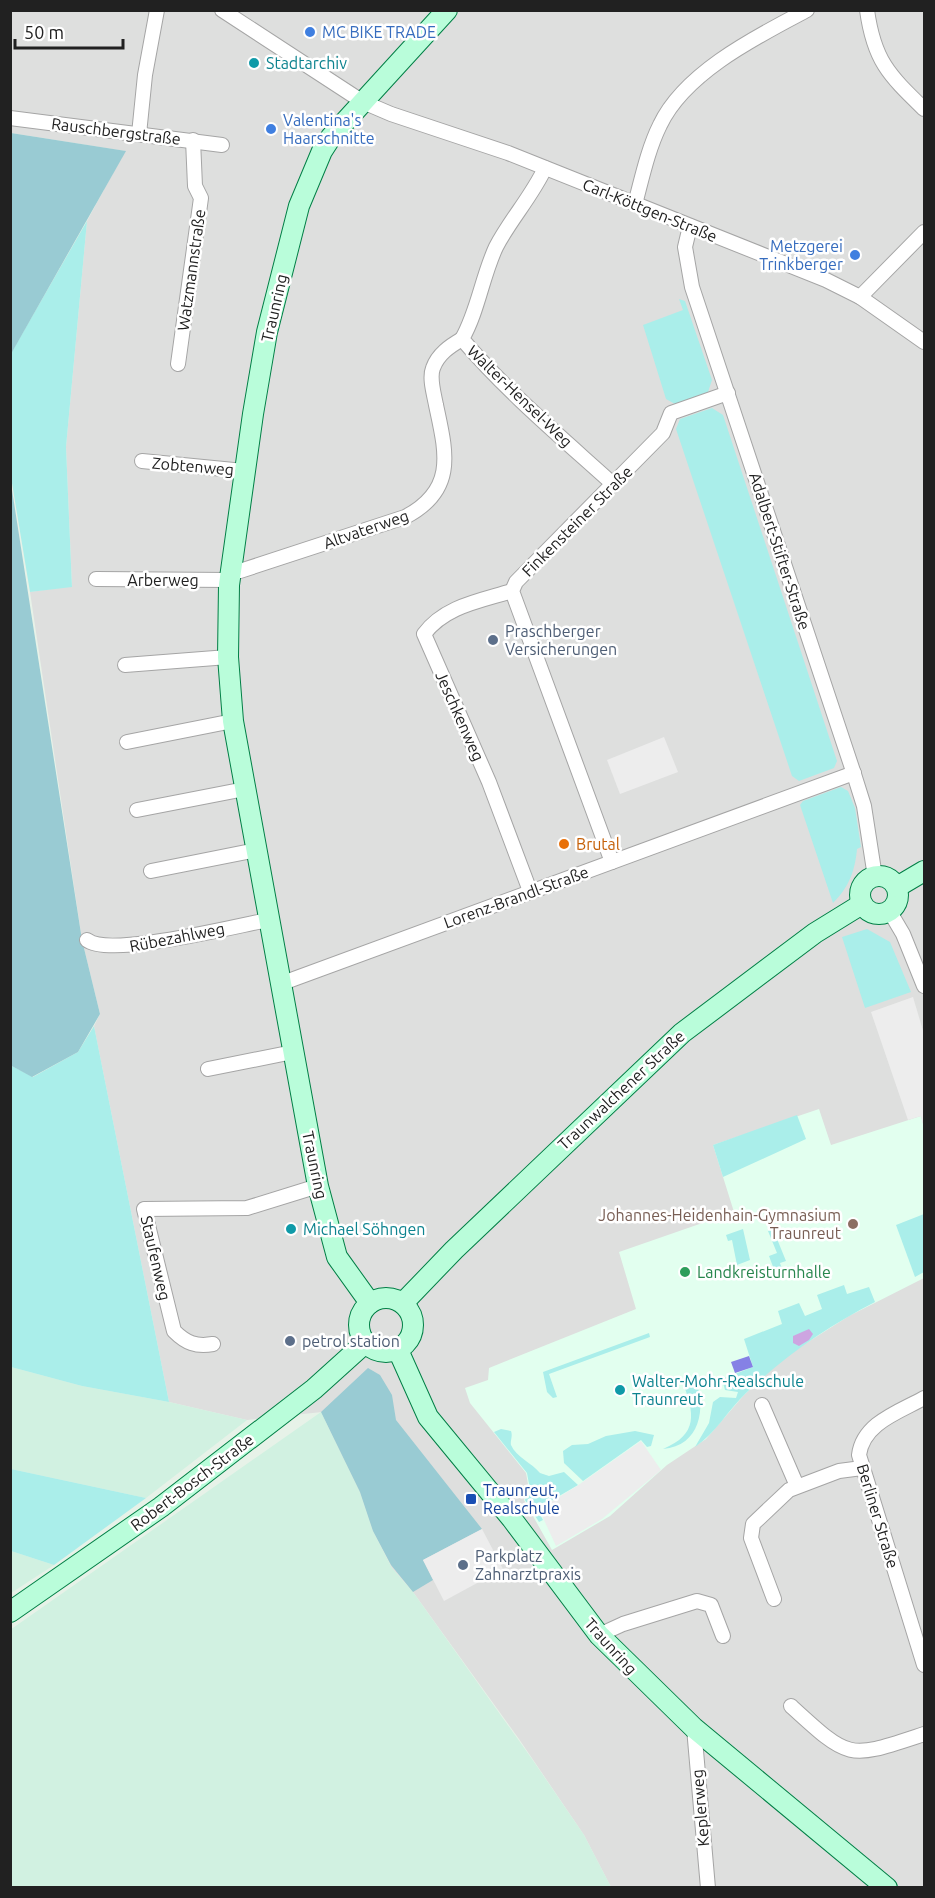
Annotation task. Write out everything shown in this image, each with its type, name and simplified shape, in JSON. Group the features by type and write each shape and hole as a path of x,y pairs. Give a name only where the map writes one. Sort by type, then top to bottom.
{"street":[{"path":"139,134 145,75 157,10"},
{"name":"Carl-Köttgen-Straße","path":"222,10 363,102 545,168 826,280 860,297 924,342"},
{"name":"Traunring","path":"370,1303 337,1257 318,1186 233,721 228,657 230,575 244,471 267,332 299,206 322,152 363,102 447,10"},
{"path":"635,204 654,140 672,105 695,81 736,50 807,10"},
{"path":"867,10 876,53 884,68 924,109"},
{"name":"Rauschbergstraße","path":"10,118 222,145"},
{"name":"Watzmannstraße","path":"178,364 201,198 195,186 193,140"},
{"name":"Walter-Hensel-Weg","path":"545,168 497,246 482,282 471,324 462,339 531,410 614,485"},
{"name":"Adalbert-Stifter-Straße","path":"690,226 685,247 686,263 854,773 864,806 875,877"},
{"path":"860,297 924,232"},
{"name":"Altvaterweg","path":"230,575 405,517 424,505 438,488 446,461 433,390 432,369 444,352 462,339"},
{"name":"Finkensteiner Straße","path":"612,862 512,591 516,582 663,433 671,413 728,393"},
{"name":"Zobtenweg","path":"142,461 244,471"},
{"name":"Arberweg","path":"96,579 230,575"},
{"name":"Jeschkenweg","path":"512,591 446,612 424,634 492,791 530,891"},
{"path":"125,665 228,657"},
{"path":"126,742 233,721"},
{"name":"Lorenz-Brandl-Straße","path":"280,984 854,773"},
{"path":"137,810 245,789"},
{"path":"151,871 256,850"},
{"path":"897,887 924,871"},
{"path":"875,877 888,878 897,887 898,898 890,912 871,913 862,904 862,887 875,877"},
{"name":"Traunwalchener Straße","path":"403,1303 547,1159 682,1033 814,933 862,904"},
{"path":"890,912 903,934 924,986"},
{"name":"Rübezahlweg","path":"87,940 92,944 122,947 268,920"},
{"path":"208,1069 293,1052"},
{"name":"Staufenweg","path":"213,1344 201,1346 185,1342 174,1331 144,1209 247,1208 318,1186"},
{"path":"389,1298 403,1303 412,1317 413,1328 407,1343 398,1350 381,1352 365,1342 360,1332 359,1321 370,1303 389,1298"},
{"name":"Robert-Bosch-Straße","path":"10,1612 171,1500 314,1389 365,1342"},
{"name":"Traunring","path":"398,1350 428,1417 512,1519 599,1635 694,1728 887,1887"},
{"name":"Berliner Straße","path":"924,1398 878,1423 866,1434 861,1444 862,1468 924,1665"},
{"path":"762,1405 797,1486"},
{"path":"774,1599 751,1538 753,1524 770,1505 797,1486 839,1471 862,1468"},
{"path":"599,1635 623,1624 697,1601 711,1605 723,1636"},
{"path":"791,1706 827,1739 852,1752 875,1751 924,1734"},
{"name":"Keplerweg","path":"694,1728 708,1887"}],"shaded area":[{"path":"10,11 924,11 924,1887 611,1887 584,1835 519,1739 413,1592 392,1568 373,1531 322,1412 247,1420 169,1402 94,1026 100,1014 82,940 30,592 72,586 66,447 87,221 125,151 11,133"},
{"path":"10,133 126,151 11,354"},
{"path":"87,221 66,447 72,587 30,592 11,477 10,355"},
{"path":"679,299 685,301 712,380 708,392 675,404 666,399 643,325 683,310"},
{"path":"712,408 723,415 837,761 834,768 799,781 792,776 676,429 680,419"},
{"path":"10,477 82,940 100,1014 78,1052 32,1077 10,1065"},
{"path":"664,737 678,772 620,794 607,760"},
{"path":"841,787 848,791 855,808 861,847 857,849 853,872 847,885 833,903 800,805 803,801"},
{"path":"867,929 890,942 911,992 865,1008 842,937"},
{"path":"913,997 924,1034 924,1128 921,1116 908,1120 871,1012"},
{"path":"94,1026 169,1402 82,1386 11,1367 10,1065 33,1077 78,1052"},
{"path":"819,1109 831,1145 921,1116 924,1128 924,1278 849,1316 786,1356 744,1395 706,1439 667,1465 610,1516 552,1550 524,1500 528,1484 526,1473 470,1403 465,1388 488,1380 489,1368 636,1309 619,1252 734,1212 713,1145"},
{"path":"797,1115 806,1139 723,1177 713,1145"},
{"path":"924,1214 924,1272 915,1277 896,1225"},
{"path":"743,1229 750,1260 737,1265 732,1240 728,1241 726,1235"},
{"path":"773,1229 786,1261 780,1263 782,1269 775,1272 769,1256 777,1253 768,1231"},
{"path":"844,1285 847,1294 869,1287 875,1302 840,1321 792,1354 746,1393 709,1435 695,1447 709,1423 713,1402 720,1397 736,1398 738,1392 725,1390 722,1379 753,1367 744,1339 782,1324 778,1311 799,1303 805,1316 822,1309 817,1295"},
{"path":"809,1329 813,1334 809,1340 799,1346 793,1343 793,1336"},
{"path":"649,1333 650,1337 549,1374 557,1397 553,1398 547,1392 543,1372"},
{"path":"749,1356 753,1367 735,1373 731,1362"},
{"path":"11,1367 82,1386 169,1402 247,1420 146,1498 11,1469"},
{"path":"368,1368 380,1375 392,1395 396,1420 482,1529 423,1560 433,1580 413,1592 391,1565 373,1531 360,1492 321,1412"},
{"path":"695,1379 699,1390 700,1413 693,1433 685,1441 663,1449 683,1437 688,1429 691,1413 683,1383"},
{"path":"321,1412 360,1492 373,1531 392,1568 413,1592 532,1759 584,1835 611,1887 11,1887 10,1630"},
{"path":"501,1429 511,1431 513,1449 540,1473 549,1476 564,1472 578,1485 537,1509 543,1520 539,1522 525,1500 529,1484 527,1473 494,1432"},
{"path":"635,1431 654,1435 651,1446 647,1447 641,1440 583,1481 564,1463 563,1451 572,1445 588,1444 606,1436"},
{"path":"641,1441 661,1470 602,1519 556,1546 539,1509 577,1486"},
{"path":"10,1469 146,1498 54,1565 11,1551"},
{"name":"Parkplatz Zahnarztpraxis","path":"482,1529 503,1569 444,1601 423,1560"},
{"path":"11,1551 54,1565 11,1593"}],"place":[{"name":"MC BIKE TRADE","path":"310,32"},
{"name":"Stadtarchiv","path":"254,63"},
{"name":"Valentina's Haarschnitte","path":"271,129"},
{"name":"Metzgerei Trinkberger","path":"855,255"},
{"name":"Praschberger Versicherungen","path":"493,640"},
{"name":"Brutal","path":"564,844"},
{"name":"Johannes-Heidenhain-Gymnasium Traunreut","path":"853,1224"},
{"name":"Michael Söhngen","path":"291,1229"},
{"name":"Landkreisturnhalle","path":"685,1272"},
{"name":"petrol station","path":"290,1341"},
{"name":"Walter-Mohr-Realschule Traunreut","path":"620,1390"},
{"name":"Traunreut, Realschule","path":"471,1499"},
{"name":"Parkplatz Zahnarztpraxis","path":"463,1565"}]}
